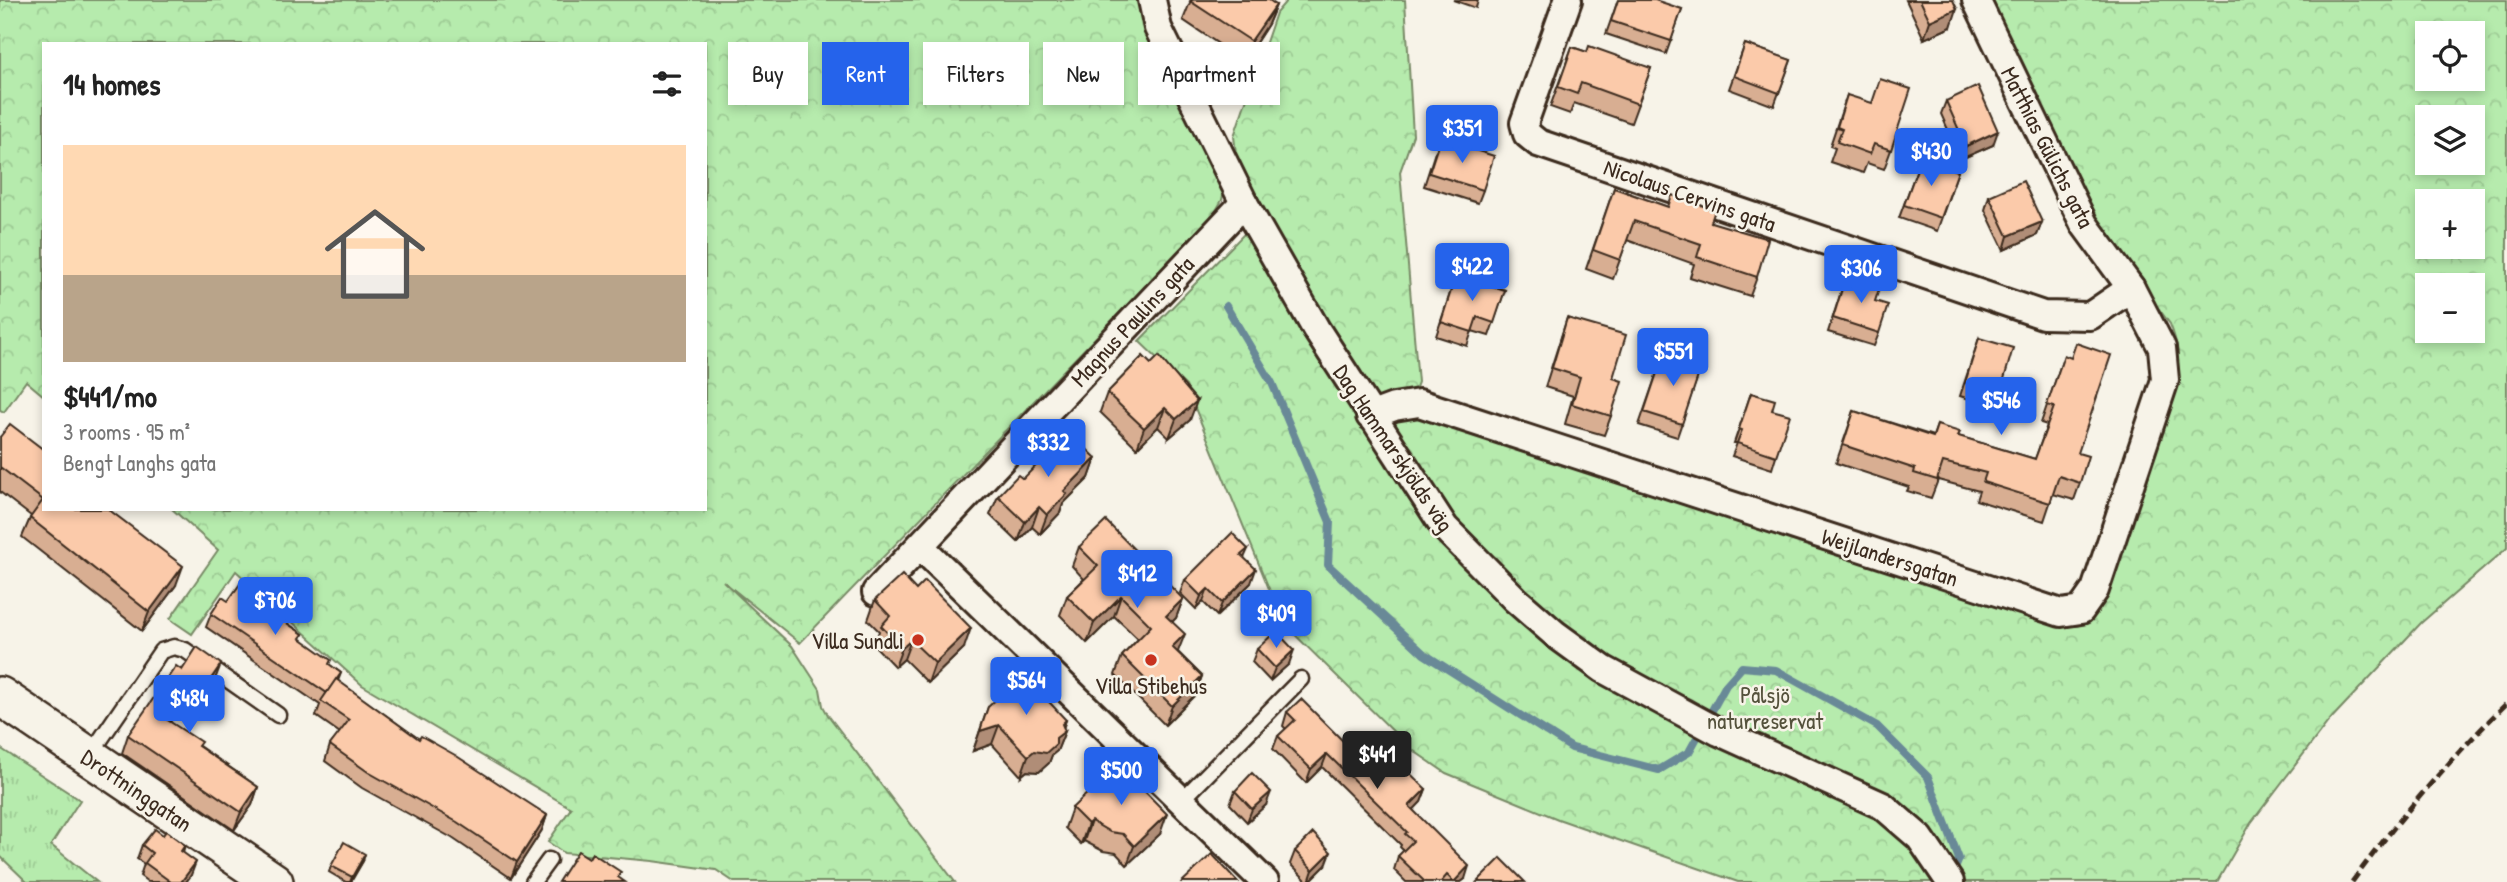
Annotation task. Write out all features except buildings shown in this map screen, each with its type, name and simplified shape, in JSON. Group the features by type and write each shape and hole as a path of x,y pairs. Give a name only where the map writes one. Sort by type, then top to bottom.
{"street":[{"name":"Dag Hammarskjölds väg","path":"1152,0 1158,28 1244,203 1316,329 1445,528 1516,600 1555,634 1603,669 1719,732 1883,806 1920,838 1945,873"},
{"name":"Nicolaus Cervins gata","path":"1568,0 1524,123 1527,134 1538,143 2043,315 2090,316 2131,288"},
{"name":"Matthias Gülichs gata","path":"1976,0 2084,224 2131,288"},
{"name":"Magnus Paulins gata","path":"876,593 1244,203"},
{"name":"Weijlandersgatan","path":"1370,416 1394,407 1419,403 2061,613 2081,610 2095,590 2165,380 2162,348 2131,288"},
{"path":"920,546 1265,882"},
{"name":"Drottninggatan","path":"0,696 274,882"}],"lane":[{"path":"89,758 161,650 174,647 185,650 278,715"},
{"path":"1181,801 1301,679"},
{"path":"533,882 549,860"}],"green space":[{"path":"0,0 1159,0 1174,42 1138,42 1138,105 1196,105 1225,185 1222,200 1213,216 800,643 723,581 792,646 820,689 823,706 828,715 955,882 734,882 716,870 564,853 548,842 571,808 362,685 236,571 192,634 170,619 218,550 174,511 707,511 707,42 42,42 42,394 26,381 4,412 0,410"},
{"name":"Pålsjö naturreservat","path":"1287,0 1405,0 1413,135 1400,172 1418,382 1414,393 2062,625 2074,626 2087,621 2099,609 2175,378 2177,351 2170,324 2092,219 1986,0 2507,0 2507,548 2421,623 2328,722 2251,823 2217,882 1738,882 1558,819 1446,773 1411,749 1283,623 1186,386 1139,341 1245,233 1234,136 1245,105 1280,105 1280,42 1266,42 1276,13"},
{"path":"0,748 80,800 51,845 97,882 27,882 0,856"}],"waterway":[{"path":"1226,306 1272,383 1330,522 1328,565 1424,654 1572,748 1659,770 1689,752 1726,685 1742,667 1776,670 1877,726 1928,777 1959,859 1952,876"}],"railway":[{"path":"2352,882 2426,790 2507,703"}],"place":[{"name":"Villa Sundli","path":"918,640"},
{"name":"Villa Stibehus","path":"1151,660"}]}
